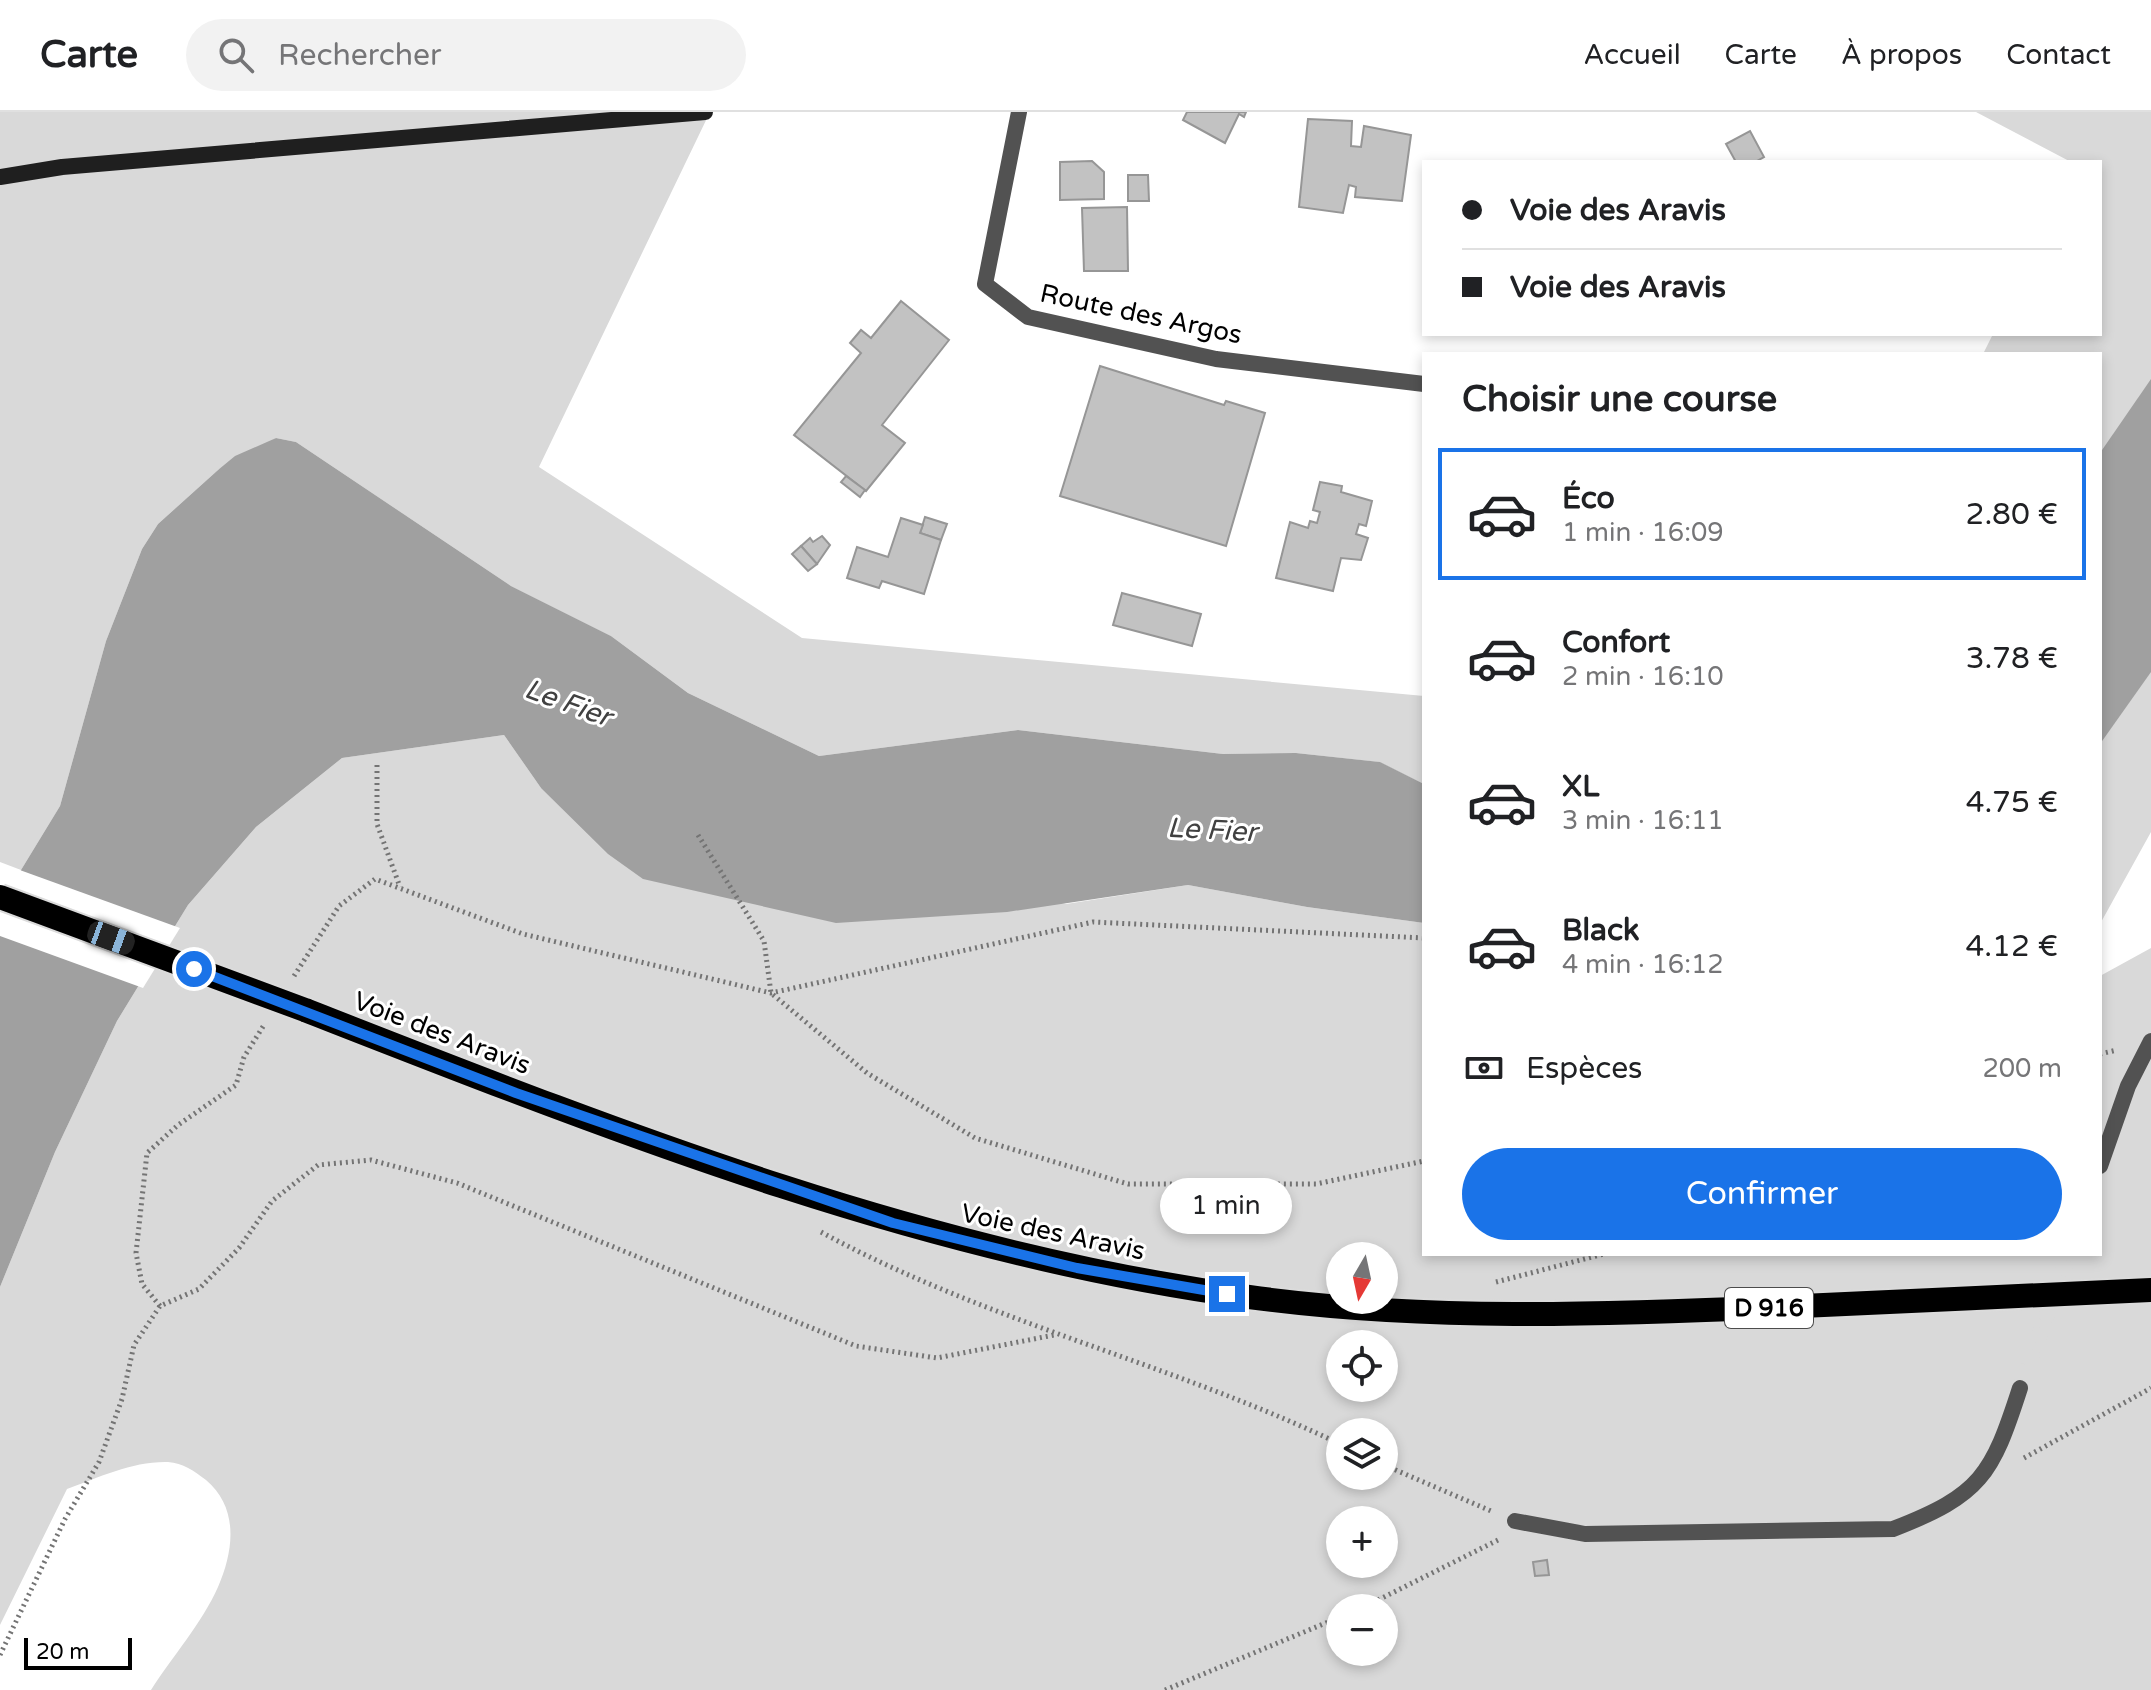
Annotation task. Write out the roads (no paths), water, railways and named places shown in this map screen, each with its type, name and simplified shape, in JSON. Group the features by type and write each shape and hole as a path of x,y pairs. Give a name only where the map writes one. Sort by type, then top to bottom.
{"highway":[{"name":"Voie des Aravis","path":"0,897 305,1010 516,1093 893,1223 1018,1256 1196,1290 1322,1305 1507,1315 1655,1313 2151,1290"}],"street":[{"path":"0,177 62,167 705,112"},
{"name":"Route des Argos","path":"1019,112 985,284 1028,317 1216,359 1422,384"},
{"path":"2102,1160 2128,1086 2151,1041"},
{"path":"1515,1521 1585,1534 1893,1529 1930,1514 1971,1488 2001,1448 2020,1388"}],"water":[{"path":"2151,379 2151,672 2102,741 2102,450"},
{"name":"Le Fier","path":"276,438 296,442 511,586 611,636 688,693 819,756 1018,730 1223,754 1296,753 1380,762 1422,783 1422,923 1307,907 1188,885 1007,912 836,923 643,879 608,854 541,788 504,735 342,758 256,827 188,905 117,1021 55,1152 0,1287 0,915 21,870 60,806 106,641 142,549 158,524 235,456"}],"tunnel":[{"path":"2020,1388 2068,1256"}]}
